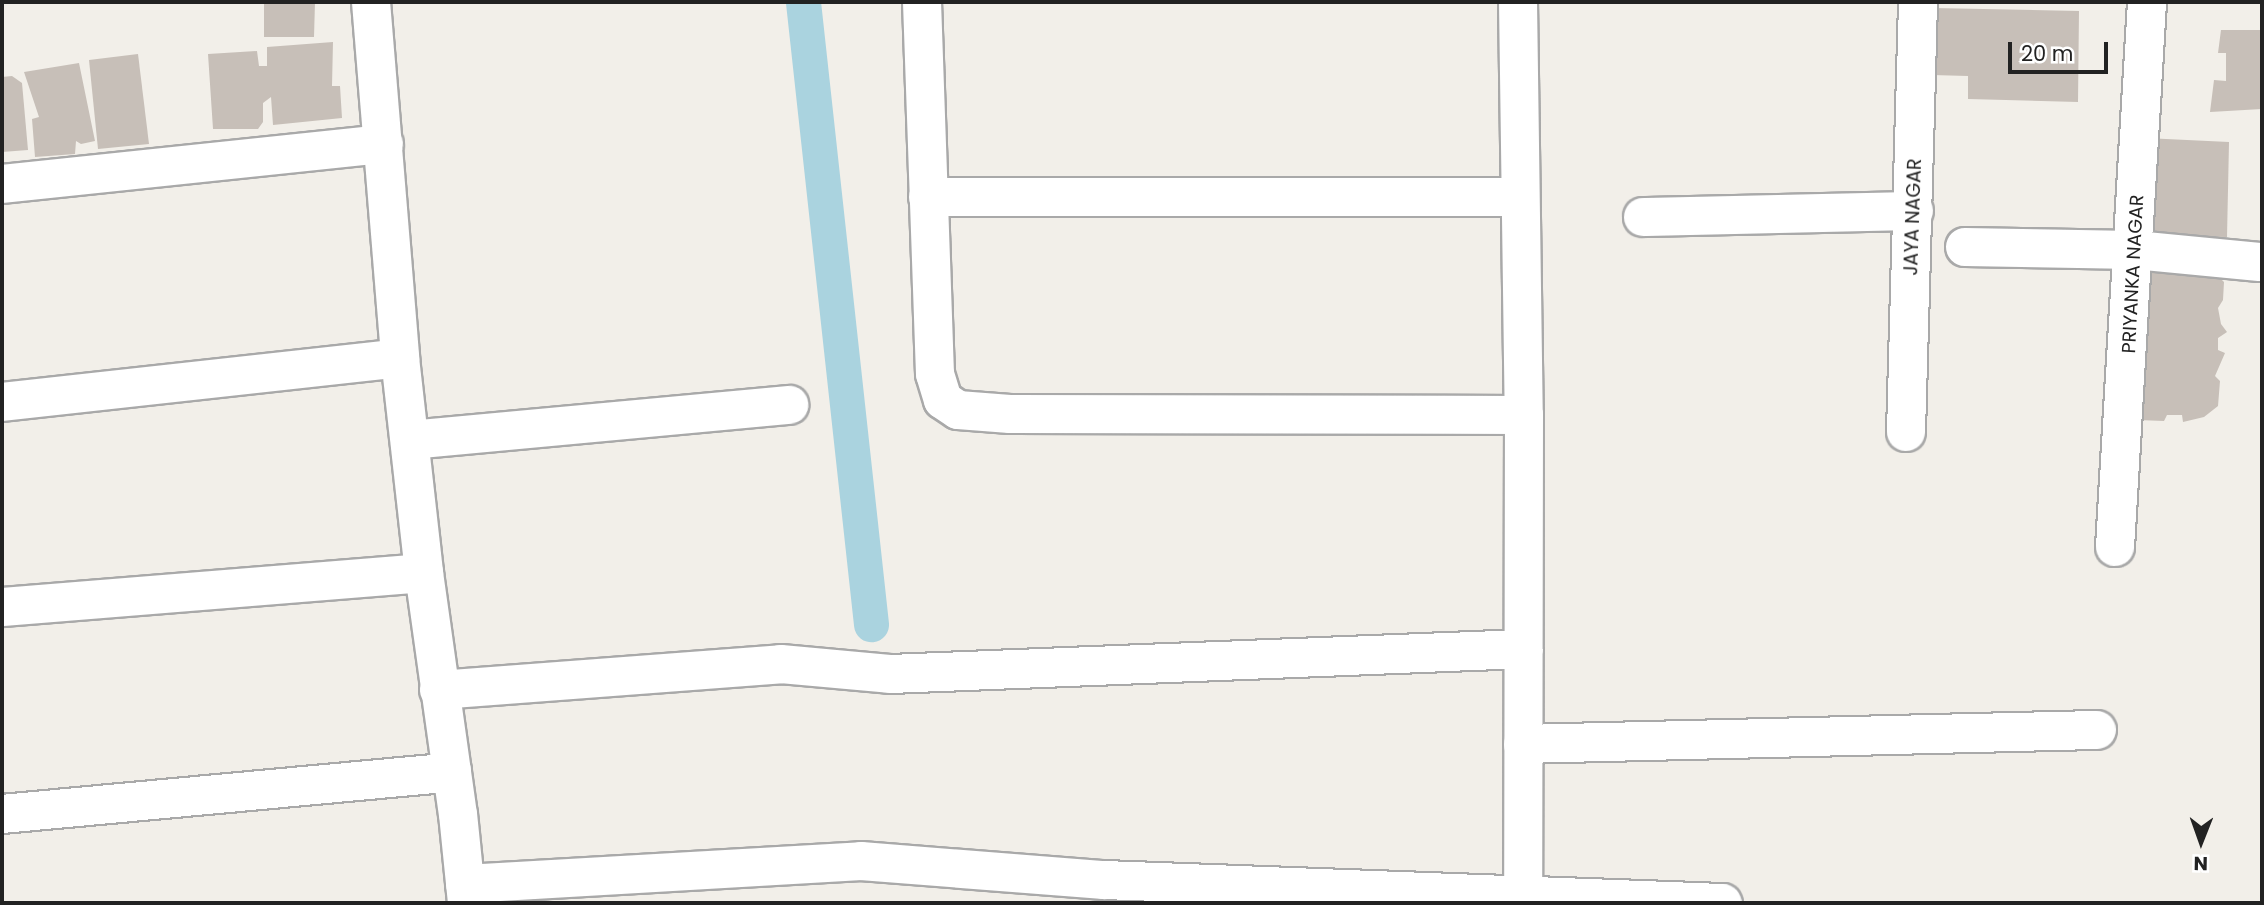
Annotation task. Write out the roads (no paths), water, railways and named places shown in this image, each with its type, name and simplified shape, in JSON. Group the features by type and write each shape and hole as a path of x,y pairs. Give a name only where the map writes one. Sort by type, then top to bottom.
{"street":[{"path":"370,2 400,358 424,573 466,894 801,863 861,861 1104,880 1523,900 1723,903"},
{"path":"922,2 934,374 943,400 958,410 1010,414 1524,415"},
{"path":"1518,2 1524,415 1523,900"},
{"name":"JAYA NAGAR","path":"1906,432 1918,2"},
{"name":"PRIYANKA NAGAR","path":"2115,547 2135,250 2147,2"},
{"path":"2,184 384,144"},
{"path":"928,197 1520,197"},
{"path":"1643,217 1914,211"},
{"path":"1965,247 2135,250 2259,262"},
{"path":"2,402 400,358"},
{"path":"410,440 789,405"},
{"path":"2,607 424,573"},
{"path":"439,690 781,664 890,674 1524,649"},
{"path":"1523,744 2096,730"},
{"path":"2,814 452,772"}],"waterway":[{"path":"803,2 871,624"}]}
